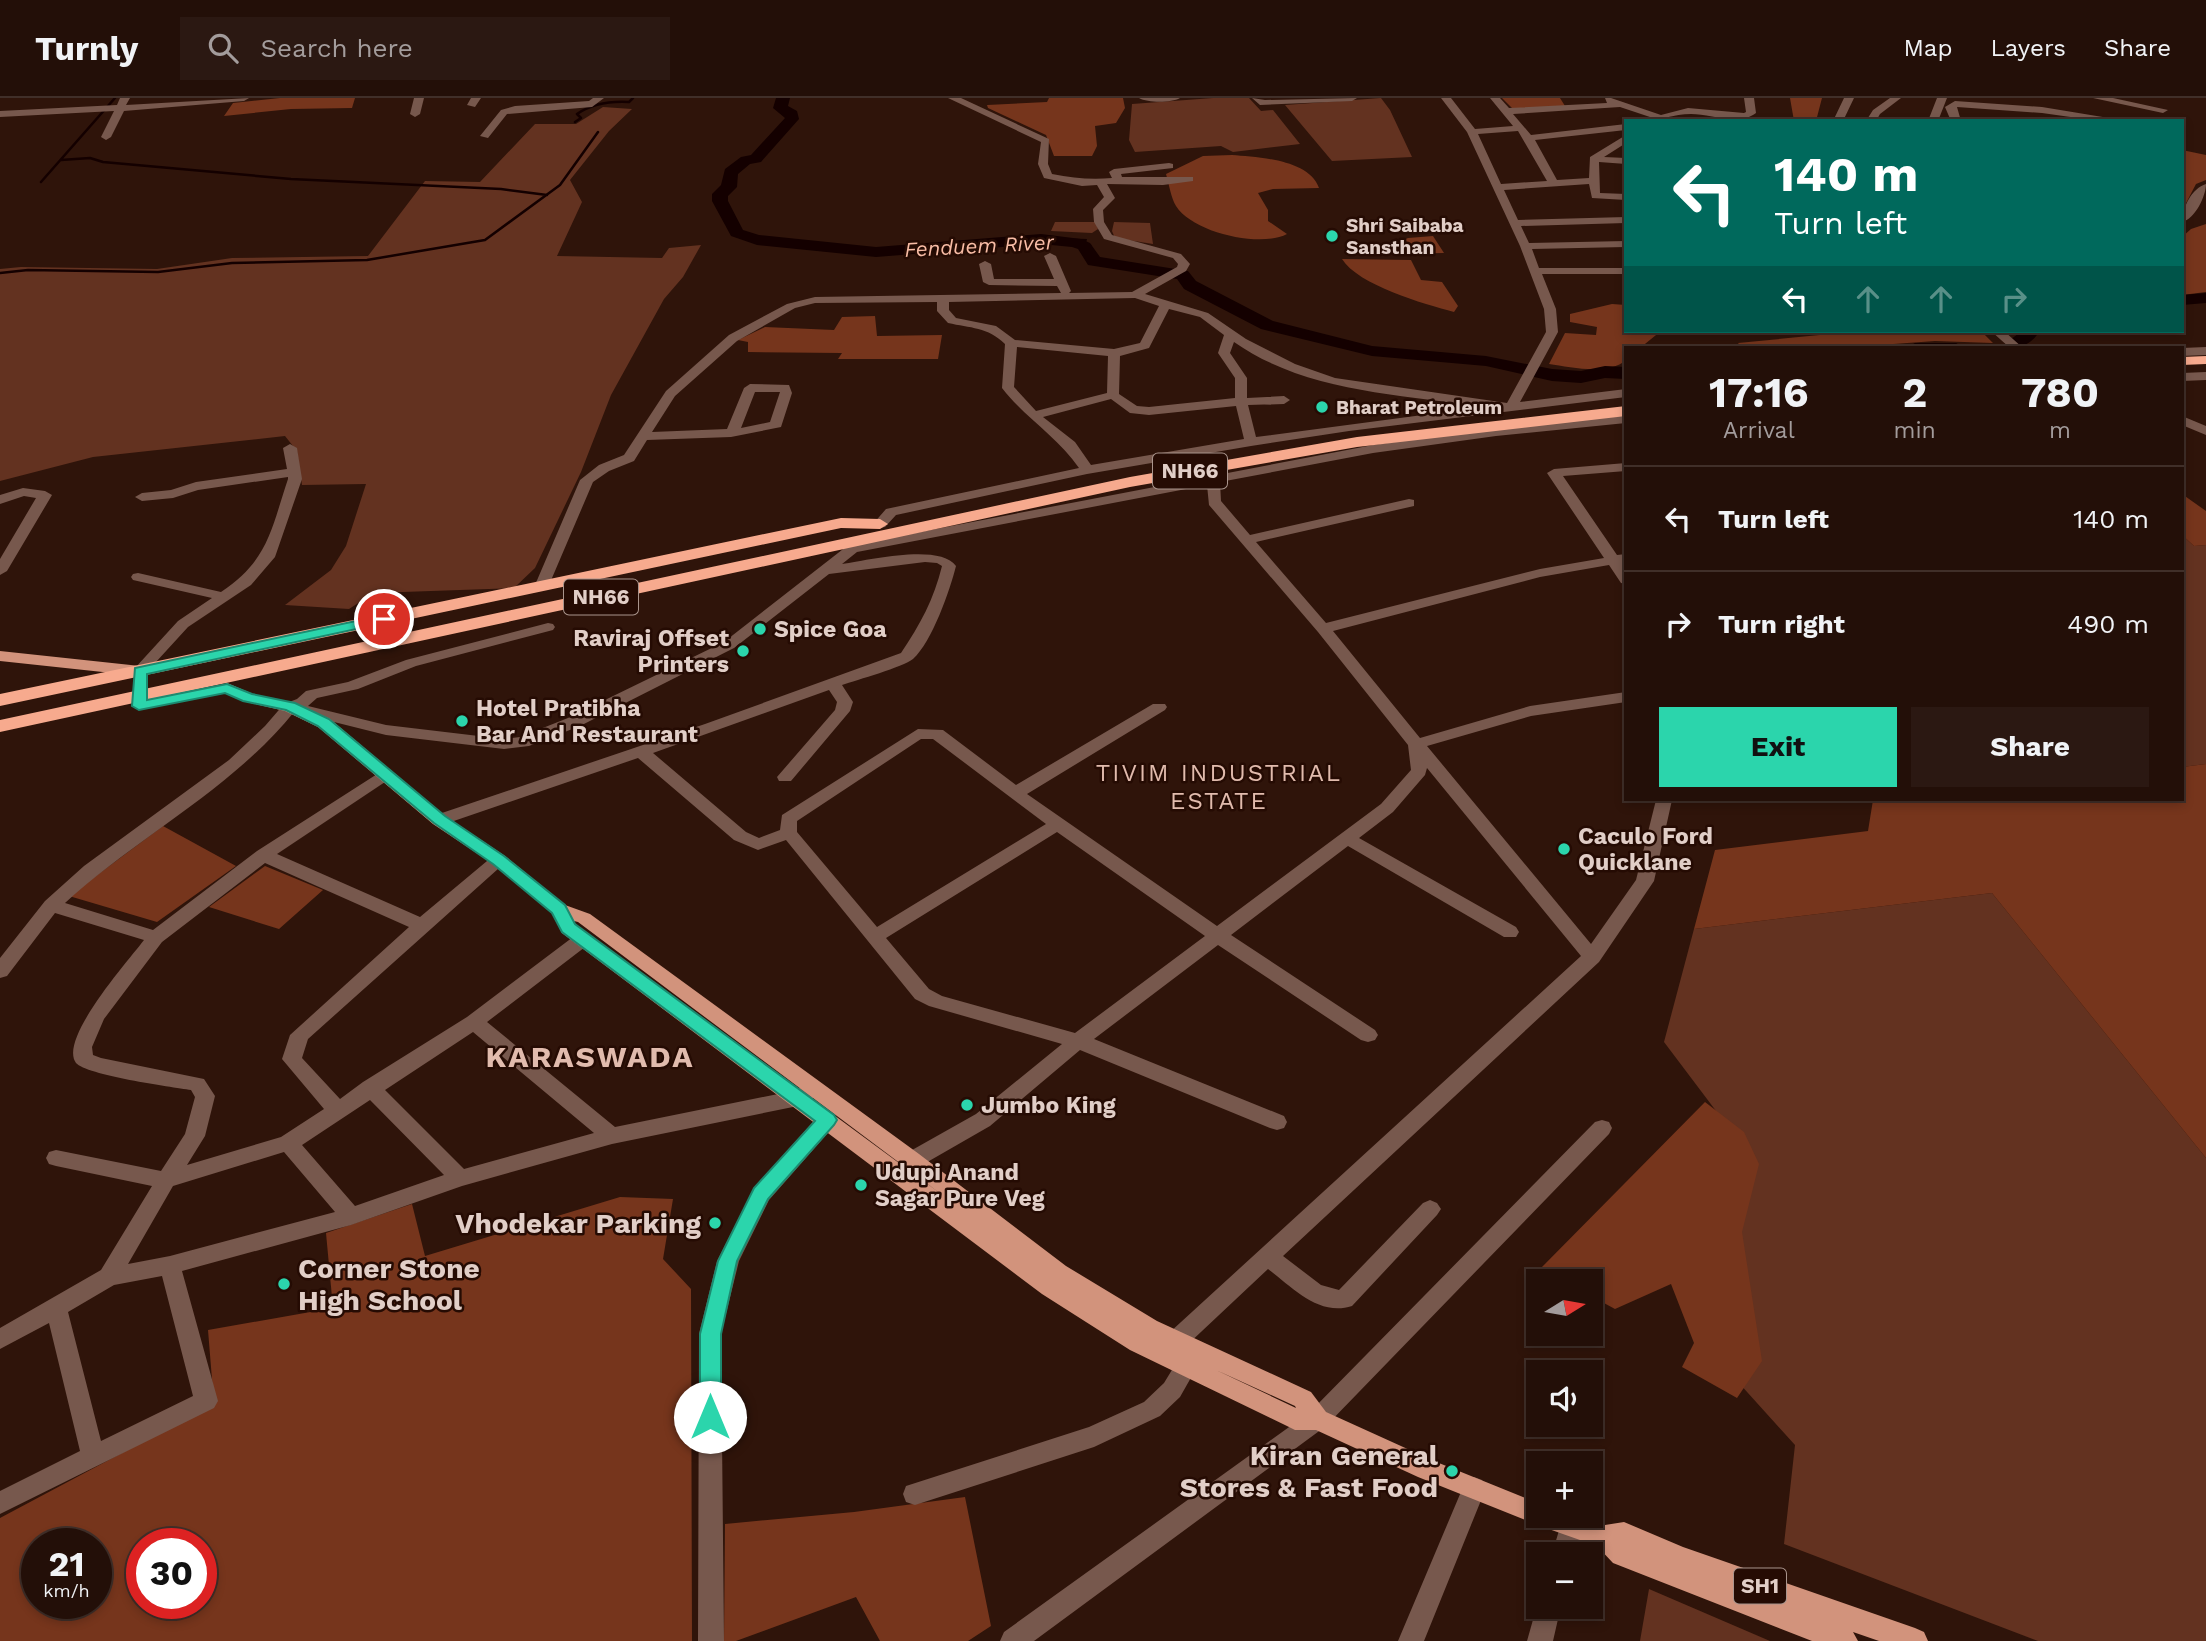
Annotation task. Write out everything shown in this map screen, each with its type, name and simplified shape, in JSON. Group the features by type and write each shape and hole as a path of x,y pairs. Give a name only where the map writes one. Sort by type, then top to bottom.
{"highway":[{"path":"2184,361 2206,360"},
{"path":"2184,369 2206,368"},
{"name":"NH66","path":"0,726 96,702 887,528 1128,472 1405,423 1624,402"},
{"name":"NH66","path":"887,528 1357,442 1493,429 1624,411"},
{"path":"0,700 841,523 887,528"},
{"path":"0,734 227,688 407,656 852,549 887,528"},
{"path":"226,652 227,688"},
{"path":"139,706 140,671"},
{"name":"NH66","path":"0,714 96,702"}],"main road":[{"path":"0,656 140,671"},
{"path":"227,688 248,698 290,706 324,723 439,820 499,860 559,909 584,918 806,1093 904,1166 1058,1273 1149,1328 1303,1399 1318,1419"},
{"path":"559,909 568,928 806,1093 827,1120 904,1166 1050,1287 1138,1343 1295,1419 1318,1419 1526,1509"},
{"name":"SH1","path":"1580,1528 1605,1537 1622,1555 1844,1641"},
{"name":"SH1","path":"1605,1537 1624,1534 1681,1558 1915,1641"}],"street":[{"path":"0,114 123,103 244,98"},
{"path":"415,114 419,98"},
{"path":"485,136 504,112 592,104 599,98"},
{"path":"953,98 1046,141 1043,163 1048,176 1082,183 1189,179"},
{"path":"1144,98 1175,98"},
{"path":"1257,98 1263,103 1275,103 1352,98"},
{"path":"1446,98 1472,132 1525,246 1549,309 1552,332 1511,407"},
{"path":"1495,98 1529,138 1553,183"},
{"path":"1605,98 1617,105 1659,117"},
{"path":"1652,119 1688,111 1715,114 1751,113 1749,98"},
{"path":"1839,119 1849,98"},
{"path":"1872,119 1876,112 1896,98"},
{"path":"1934,119 1942,98"},
{"path":"1955,119 1950,107 1955,104 2094,118 2104,98 2163,110"},
{"path":"106,137 123,103"},
{"path":"1508,111 1617,105"},
{"path":"1715,114 1724,119"},
{"path":"1529,138 1624,127"},
{"path":"1472,132 1521,128"},
{"path":"1594,159 1624,139"},
{"path":"1594,159 1624,161"},
{"path":"1594,159 1596,196 1624,197"},
{"path":"1119,180 1114,172 1169,166"},
{"path":"1497,187 1594,181"},
{"path":"1100,183 1110,198 1098,209 1099,222 1108,237 1177,256 1184,264 1182,269 1135,295"},
{"path":"2184,218 2188,217 2199,190 2206,187"},
{"path":"1514,223 1624,220"},
{"path":"1525,246 1624,244"},
{"path":"1050,256 1065,289"},
{"path":"985,264 989,282 1135,295 1205,315 1242,342 1291,367 1333,381 1511,407"},
{"path":"1535,271 1624,271"},
{"path":"542,585 587,480 604,468 629,458 670,394 733,338 791,306 815,300 943,297 1065,289"},
{"path":"943,297 943,311 952,321 1000,330 1011,343 1114,353 1131,351 1145,345 1166,303"},
{"path":"1999,333 2013,345"},
{"path":"1230,334 1224,353 1241,378 1241,401 1251,442"},
{"path":"1011,343 1007,388 1033,416 1070,445 1087,470"},
{"path":"2184,352 2206,351"},
{"path":"1112,395 1114,353"},
{"path":"2184,377 2206,376"},
{"path":"645,436 733,431 776,424 786,393 785,388 750,388 733,431"},
{"path":"887,528 891,512 1087,470 1251,442 1624,393"},
{"path":"1033,416 1112,395 1134,410 1149,411 1241,401 1284,400"},
{"path":"290,706 386,730 504,744 523,742 574,722 729,645 852,549 1373,449 1493,429 1624,419"},
{"path":"2184,421 2206,431"},
{"path":"140,671 183,624 246,582 268,557 295,479 290,448"},
{"path":"1323,629 1425,601 1619,559 1554,473 1624,467"},
{"path":"142,496 173,494 196,486 293,472"},
{"path":"1213,479 1214,502"},
{"path":"1186,484 1214,502 1323,629 1592,957"},
{"path":"0,500 23,492 45,495 0,571"},
{"path":"1247,541 1409,503"},
{"path":"439,820 907,656 928,624 943,591 949,566 939,558 925,558 825,570"},
{"path":"138,577 225,597"},
{"path":"0,971 51,905 90,870 235,764 271,730 290,706 303,702 312,694 352,686 407,656 548,627"},
{"path":"785,777 842,711 845,702 833,684"},
{"path":"1416,744 1530,711 1624,697"},
{"path":"1014,794 1159,707"},
{"path":"1278,1122 1078,1041 922,994 789,833 788,819 918,734 937,734 1056,825 1217,937 1368,1035"},
{"path":"904,1166 983,1120 1078,1041 1387,808 1419,771 1416,744"},
{"path":"641,751 740,836 758,844 789,833"},
{"path":"109,1277 195,1136 205,1096 197,1084 98,1065 84,1059 82,1046 96,1016 156,937 264,855 385,774"},
{"path":"1177,1340 1592,957 1645,881 1664,801"},
{"path":"874,937 1056,825"},
{"path":"1347,838 1510,932"},
{"path":"264,855 422,925"},
{"path":"337,1110 292,1059 300,1035 499,860"},
{"path":"51,905 156,937"},
{"path":"56,1158 166,1180 289,1143 370,1087 474,1022 583,939"},
{"path":"474,1022 612,1136"},
{"path":"370,1087 460,1178"},
{"path":"0,1339 109,1277 170,1265 351,1216 460,1178 612,1136 806,1093"},
{"path":"711,1641 710,1334 728,1261 761,1194 827,1120"},
{"path":"1013,1641 1318,1419 1602,1128"},
{"path":"289,1143 351,1216"},
{"path":"1268,1258 1315,1294 1330,1301 1344,1299 1430,1209"},
{"path":"0,1503 206,1401 170,1265"},
{"path":"56,1308 93,1456"},
{"path":"915,1494 1094,1436 1152,1409 1172,1390 1186,1367"},
{"path":"1411,1641 1474,1488"},
{"path":"1539,1641 1545,1619"}],"shaded area":[{"path":"280,98 355,98 352,108 291,109 224,116 233,103"},
{"path":"1049,98 1123,98 1125,108 1116,123 1095,126 1097,146 1092,156 1054,156 1046,135 988,108 987,105 1047,102"},
{"path":"1249,98 1261,111 1273,110 1300,144 1233,152 1221,146 1135,152 1129,140 1132,104"},
{"path":"1381,98 1390,110 1412,157 1332,161 1285,105"},
{"path":"1502,98 1560,98 1565,106 1513,109"},
{"path":"1790,98 1822,98 1817,119 1794,119"},
{"path":"603,107 632,109 609,131 570,180 582,202 557,256 662,258 669,248 701,245 683,277 664,299 611,395 581,472 535,568 514,588 374,593 349,609 285,605 331,570 346,546 366,484 302,485 297,451 285,436 93,457 0,481 0,269 157,269 232,258 368,256 425,181 480,182 535,124 576,124"},
{"path":"2184,150 2206,155 2206,180 2196,184 2184,207"},
{"path":"1232,155 1281,161 1294,165 1313,178 1319,188 1273,189 1258,193 1268,210 1268,221 1287,234 1261,239 1228,235 1197,224 1176,206 1166,174 1203,156"},
{"path":"1055,222 1096,222 1098,229 1092,233 1051,231"},
{"path":"1114,222 1150,223 1153,244 1115,238 1112,231"},
{"path":"2206,224 2206,292 2184,295 2184,235 2191,229"},
{"path":"1433,236 1444,253 1395,254 1391,246 1408,238"},
{"path":"1021,237 1087,239 1086,244 1091,244 1093,252 1090,260 1079,248 1070,245 1010,241"},
{"path":"1342,259 1411,260 1421,280 1442,282 1458,306 1454,312 1393,292 1362,277"},
{"path":"1612,304 1624,305 1624,333 1659,333 1642,346 1624,346 1624,361 1609,368 1589,369 1549,364 1565,333 1596,335 1597,327 1570,322 1570,314"},
{"path":"875,316 877,336 942,335 938,359 838,359 842,353 748,352 748,342 738,340 765,327 834,330 842,317"},
{"path":"1840,333 1983,333 1993,343 1935,341 1866,346 1740,346 1738,343"},
{"path":"2184,495 2206,511 2206,545 2194,546 2184,537"},
{"path":"2184,537 2194,546 2206,545 2206,764 2184,767"},
{"path":"2206,764 2206,1158 1992,893 1694,929 1715,850 1868,831 1873,801 2184,801 2184,767"},
{"path":"163,826 236,866 157,922 69,896"},
{"path":"265,866 323,890 279,929 209,907"},
{"path":"1992,893 2206,1158 2206,1641 2038,1641 1784,1544 1795,1445 1720,1362 1750,1156 1664,1042 1694,929"},
{"path":"1705,1102 1744,1132 1759,1164 1742,1232 1762,1361 1737,1398 1682,1367 1694,1343 1671,1284 1615,1309 1603,1302 1603,1269 1541,1268"},
{"path":"620,1197 673,1199 663,1259 691,1289 692,1641 0,1641 0,1518 214,1404 208,1330 333,1308 326,1233 412,1204 425,1256"},
{"path":"965,1497 991,1626 968,1641 880,1641 856,1597 736,1641 724,1641 725,1524 854,1512"},
{"path":"1649,1589 1770,1641 1640,1641"}],"waterway":[{"path":"41,182 115,98"},
{"path":"575,122 581,118 577,114 589,107 609,102 629,102 633,98"},
{"name":"Fenduem River","path":"783,98 780,108 792,114 792,119 756,159 746,160 730,172 729,187 720,194 720,201 737,233 757,240 876,252 1041,239 1075,242 1084,246 1094,261 1182,275 1190,285 1267,325 1372,351 1486,361 1552,375 1581,377 1605,372 1624,373"},
{"path":"546,195 560,185 598,132"},
{"path":"61,160 90,158 103,162 291,179 501,189 546,195"},
{"path":"0,273 28,270 158,272 232,263 367,260 485,240 546,195"},
{"name":"Fenduem River","path":"2184,300 2206,298"},
{"name":"Fenduem River","path":"2012,346 2025,339 2030,333"}],"place":[{"name":"Shri Saibaba Sansthan","path":"1332,236"},
{"name":"Bharat Petroleum","path":"1322,407"},
{"name":"Spice Goa","path":"760,629"},
{"name":"Raviraj Offset Printers","path":"743,651"},
{"name":"Hotel Pratibha Bar And Restaurant","path":"462,721"},
{"name":"Caculo Ford Quicklane","path":"1564,849"},
{"name":"Jumbo King","path":"967,1105"},
{"name":"Udupi Anand Sagar Pure Veg","path":"861,1185"},
{"name":"Vhodekar Parking","path":"715,1223"},
{"name":"Corner Stone High School","path":"284,1284"},
{"name":"Kiran General Stores & Fast Food","path":"1452,1471"}],"district":[{"name":"TIVIM INDUSTRIAL ESTATE","path":"1219,787"},
{"name":"KARASWADA","path":"590,1057"}],"route":[{"path":"384,619 140,671 139,706 227,688 248,698 290,706 324,723 439,820 499,860 559,909 568,928 827,1120 761,1194 728,1261 710,1334 710,1417"}]}
